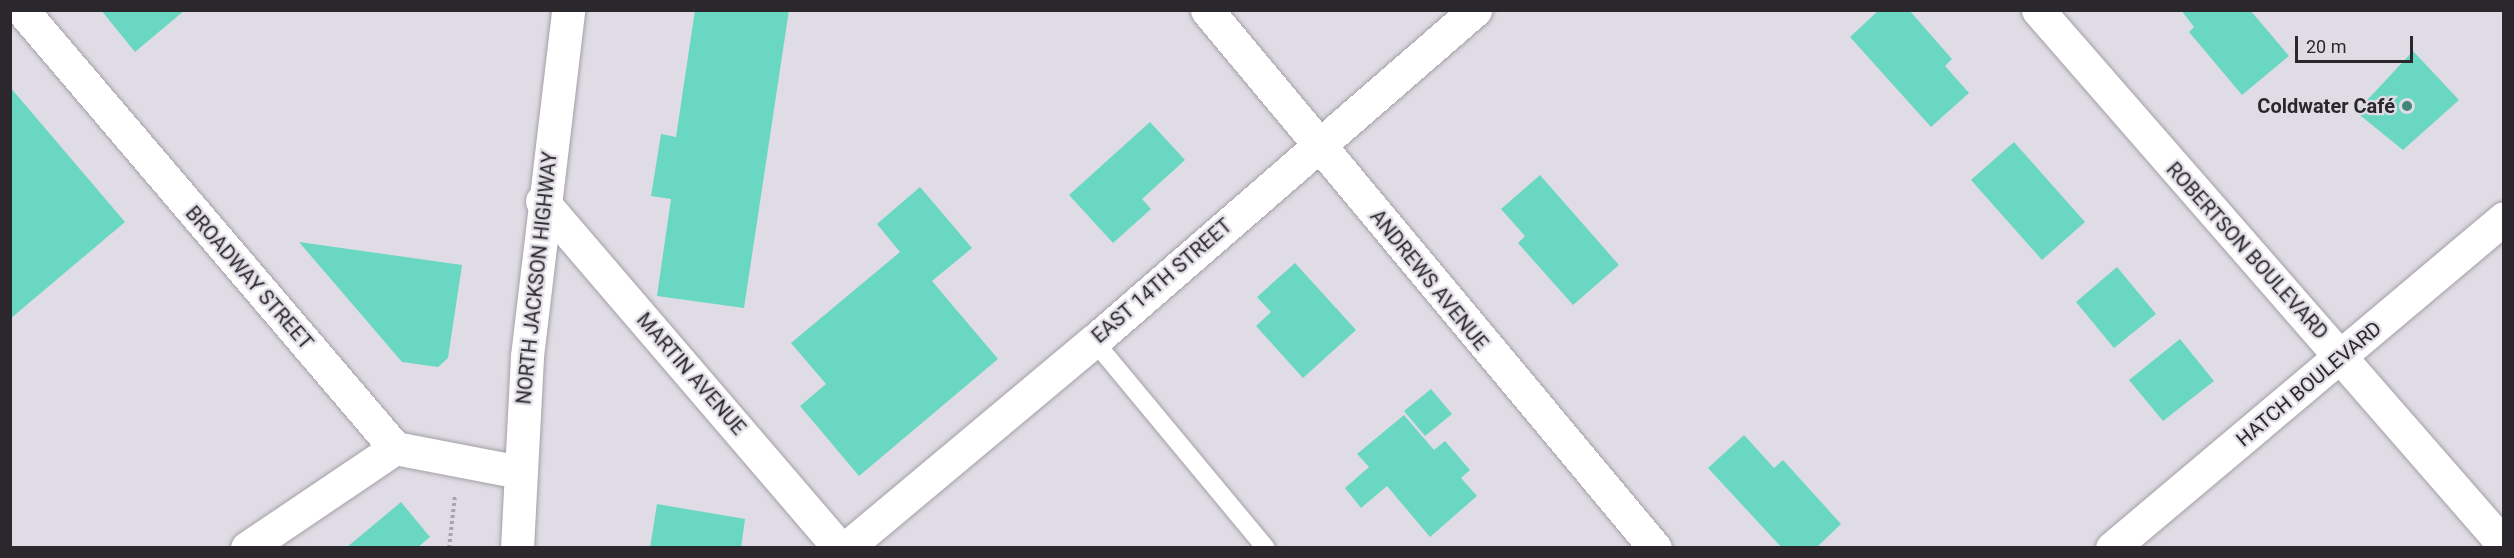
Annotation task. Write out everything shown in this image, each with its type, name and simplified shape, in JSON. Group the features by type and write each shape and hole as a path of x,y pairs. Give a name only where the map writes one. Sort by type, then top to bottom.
{"street":[{"name":"BROADWAY STREET","path":"21,10 395,448"},
{"name":"NORTH JACKSON HIGHWAY","path":"517,548 520,472 542,201 568,10"},
{"name":"ANDREWS AVENUE","path":"1207,10 1655,548"},
{"name":"EAST 14TH STREET","path":"846,548 1094,341 1474,10"},
{"name":"ROBERTSON BOULEVARD","path":"2037,10 2101,88 2343,357 2504,545"},
{"name":"MARTIN AVENUE","path":"542,201 839,548"},
{"name":"HATCH BOULEVARD","path":"2112,548 2343,357 2504,218"},
{"path":"247,548 395,448 458,462 520,472"}],"lane":[{"path":"1094,341 1266,548"}],"path":[{"path":"449,548 458,462"}],"building":[{"path":"101,10 185,10 135,52"},
{"path":"695,10 789,10 744,308 657,296 671,199 651,196 661,134 676,137"},
{"path":"1879,10 1909,10 1952,59 1945,66 1969,93 1931,127 1850,37"},
{"path":"2181,10 2250,10 2289,56 2242,95 2189,32 2194,27"},
{"name":"Coldwater Café","path":"2413,51 2459,100 2403,150 2356,112"},
{"path":"10,87 125,222 10,319"},
{"path":"1150,122 1185,160 1142,199 1151,209 1113,243 1069,195"},
{"path":"2014,142 2085,222 2042,260 1971,180"},
{"path":"1540,175 1619,265 1573,305 1518,243 1525,236 1501,209"},
{"path":"920,187 972,248 932,281 998,359 859,476 800,406 826,384 791,343 900,252 877,224"},
{"path":"299,242 462,265 448,358 438,367 402,362"},
{"path":"1295,263 1356,330 1303,378 1256,326 1271,312 1257,297"},
{"path":"2117,267 2156,314 2114,348 2076,302"},
{"path":"2180,339 2214,381 2163,421 2129,380"},
{"path":"1431,389 1452,414 1425,436 1404,411"},
{"path":"1404,415 1434,450 1445,441 1470,470 1461,478 1477,496 1430,537 1387,486 1361,508 1345,488 1369,467 1357,454"},
{"path":"1744,435 1774,468 1783,460 1841,524 1816,548 1782,548 1708,468"},
{"path":"401,502 430,537 417,548 346,548"},
{"path":"657,504 745,519 741,548 650,548"}],"place":[{"name":"Coldwater Café","path":"2407,106"}]}
